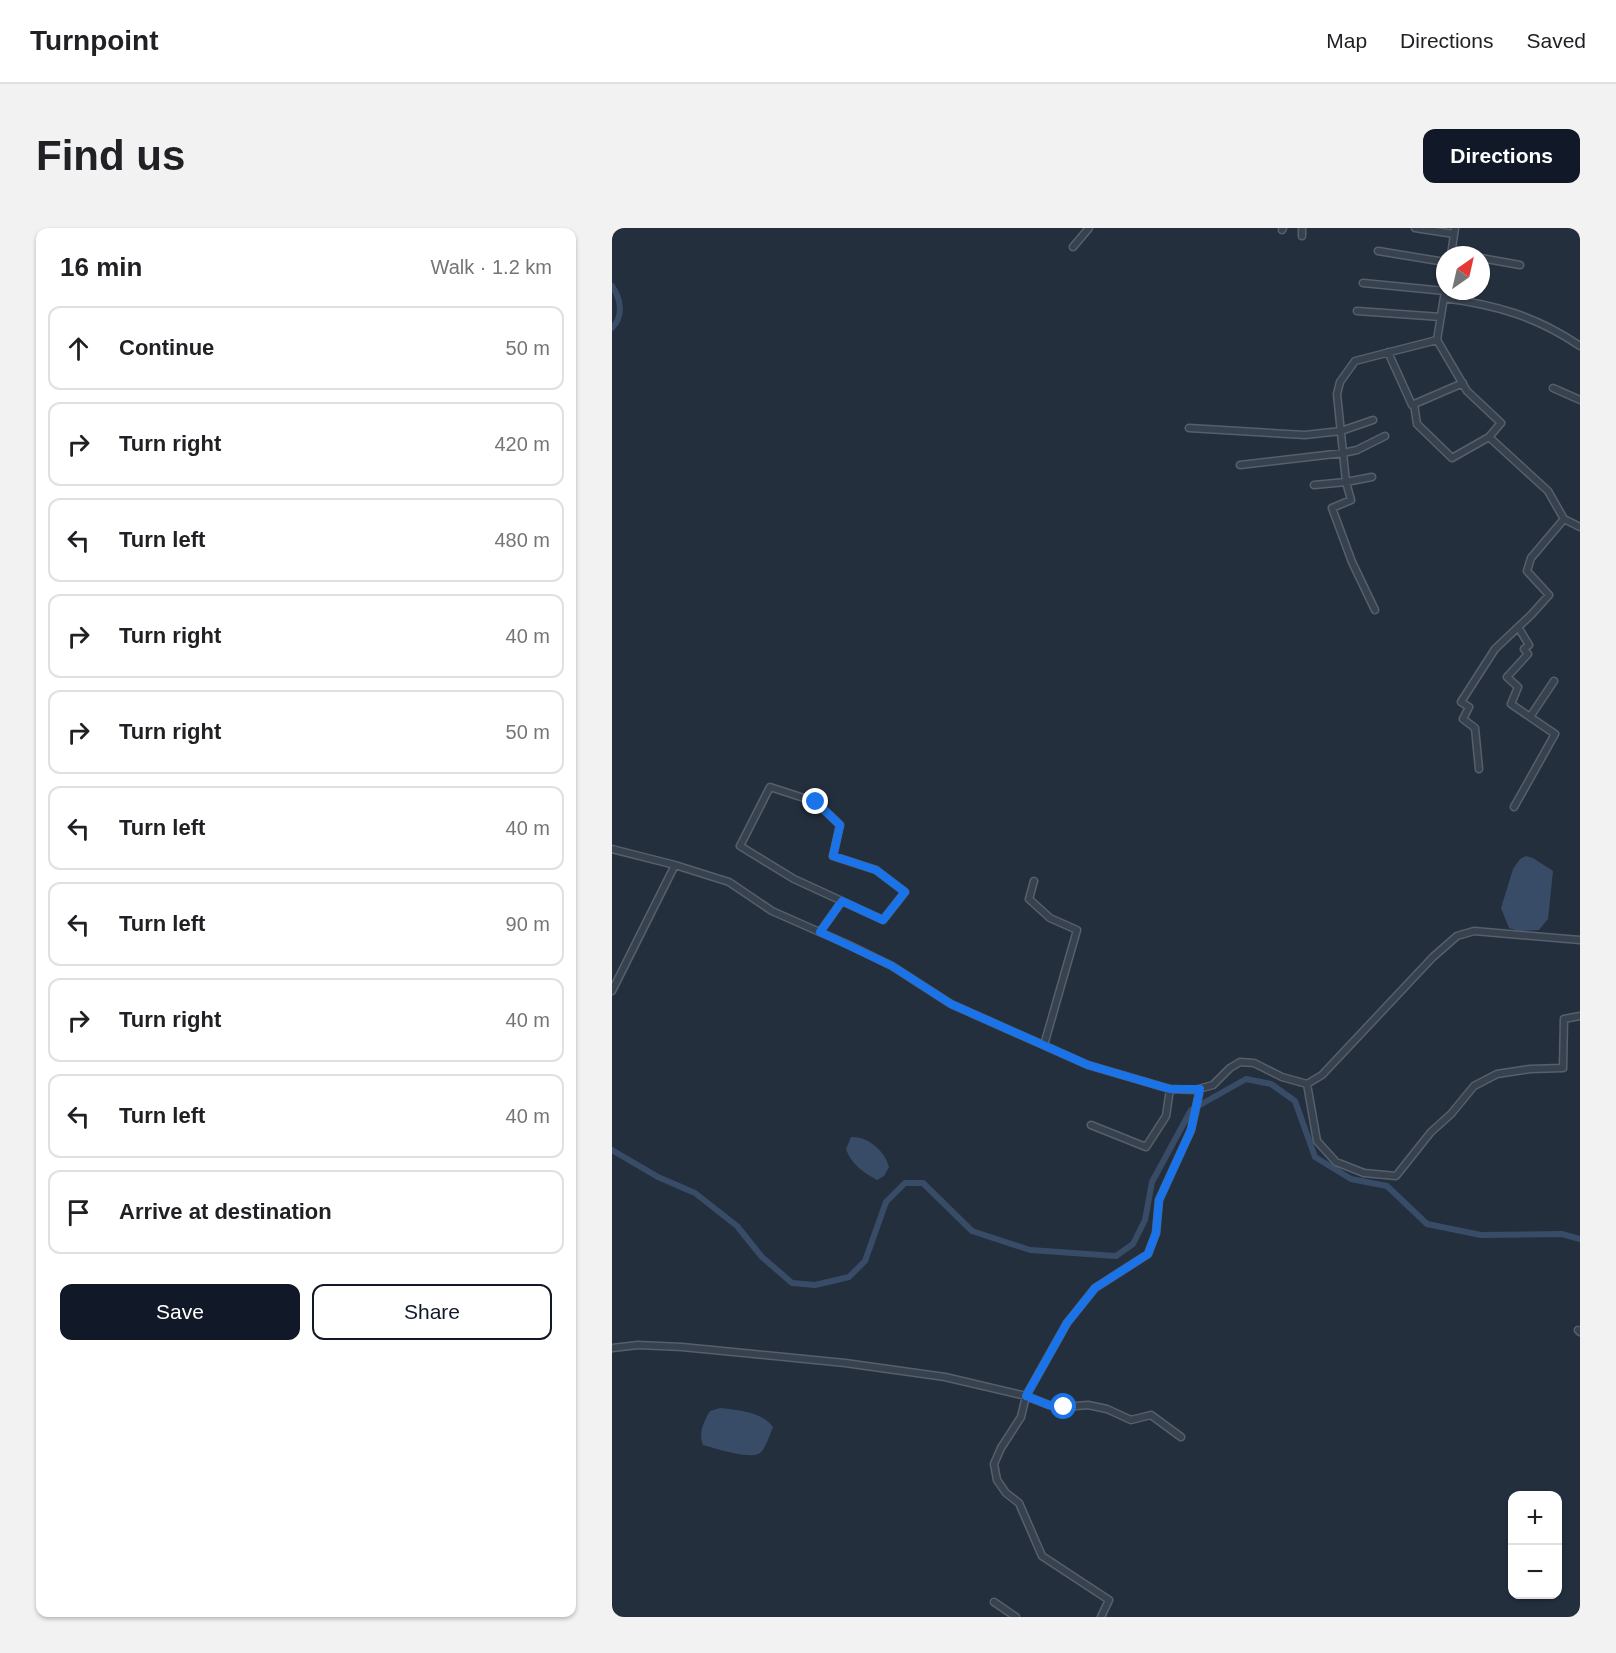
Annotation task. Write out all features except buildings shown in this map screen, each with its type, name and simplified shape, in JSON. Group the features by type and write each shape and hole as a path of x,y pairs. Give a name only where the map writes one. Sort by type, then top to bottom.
{"street":[{"path":"1073,247 1089,228"},
{"path":"1302,228 1302,236"},
{"path":"1415,228 1454,231 1452,246"},
{"path":"1378,251 1436,260"},
{"path":"1490,260 1520,265"},
{"path":"1364,283 1436,292"},
{"path":"1389,352 1412,405 1414,404 1417,424 1452,458 1489,437 1501,423 1467,390 1437,340 1444,300"},
{"path":"1471,300 1513,312 1551,327 1580,346"},
{"path":"1357,311 1442,316"},
{"path":"1375,610 1352,562 1332,508 1351,500 1346,482 1337,394 1340,382 1355,361 1437,340"},
{"path":"1414,404 1463,383"},
{"path":"1554,388 1580,400"},
{"path":"1189,428 1305,435 1341,430 1373,420"},
{"path":"1240,465 1343,453 1357,450 1385,436"},
{"path":"1489,437 1548,491 1564,519 1580,527"},
{"path":"1314,485 1372,477"},
{"path":"1479,769 1475,728 1463,719 1469,707 1461,702 1495,649 1549,595 1527,571 1531,558 1564,519"},
{"path":"1514,807 1555,734 1511,704 1518,687 1507,676 1527,654 1524,649 1529,645 1518,627"},
{"path":"1530,717 1554,681"},
{"path":"770,786 816,802 840,825 833,856 876,870 905,892 883,920 842,901 794,879 740,846 770,786"},
{"path":"612,849 729,882 772,911 892,966 951,1004 1088,1065 1170,1089 1199,1091 1213,1085 1230,1068 1240,1062 1254,1063 1282,1077 1307,1084 1322,1075 1433,957 1457,936 1474,931 1580,940"},
{"path":"612,991 675,865"},
{"path":"1034,881 1029,899 1050,918 1077,930 1044,1045"},
{"path":"820,932 842,901"},
{"path":"1307,1084 1317,1141 1336,1162 1364,1173 1396,1176 1431,1132 1451,1114 1474,1086 1497,1074 1530,1069 1563,1068 1564,1019 1580,1016"},
{"path":"1091,1125 1146,1147 1166,1116 1170,1089"},
{"path":"1101,1617 1109,1600 1042,1556 1019,1503 1006,1493 997,1480 994,1464 1000,1448 1021,1416 1026,1396 1067,1323 1095,1288 1148,1254 1156,1233 1159,1200 1191,1130 1199,1091"},
{"path":"612,1348 638,1345 682,1347 845,1362 936,1376 1026,1396 1049,1405 1064,1407 1088,1405 1107,1409 1131,1420 1152,1414 1181,1437"},
{"path":"994,1602 1016,1617"}],"water":[{"path":"1526,856 1553,871 1548,919 1539,930 1519,931 1509,928 1501,908 1513,869 1520,859"},
{"path":"851,1137 864,1139 880,1150 889,1167 884,1176 877,1180 854,1163 846,1149"},
{"path":"720,1408 756,1415 769,1422 773,1427 760,1453 740,1454 703,1445 702,1427 710,1411"}],"waterway":[{"path":"612,286 620,307 620,313 612,328"},
{"path":"612,1150 658,1177 695,1193 737,1226 762,1257 792,1283 815,1285 849,1277 865,1261 886,1202 905,1183 923,1183 972,1231 1030,1250 1116,1256 1133,1244 1145,1220 1152,1182 1191,1110 1246,1079 1271,1084 1295,1101 1315,1157 1351,1179 1387,1186 1427,1224 1481,1235 1562,1234 1580,1239"}],"route":[{"path":"816,802 840,825 833,856 876,870 905,892 883,920 842,901 820,932 892,966 951,1004 1088,1065 1170,1089 1200,1089 1191,1130 1159,1200 1156,1233 1148,1254 1095,1288 1067,1323 1026,1396 1049,1405 1064,1407"}]}
